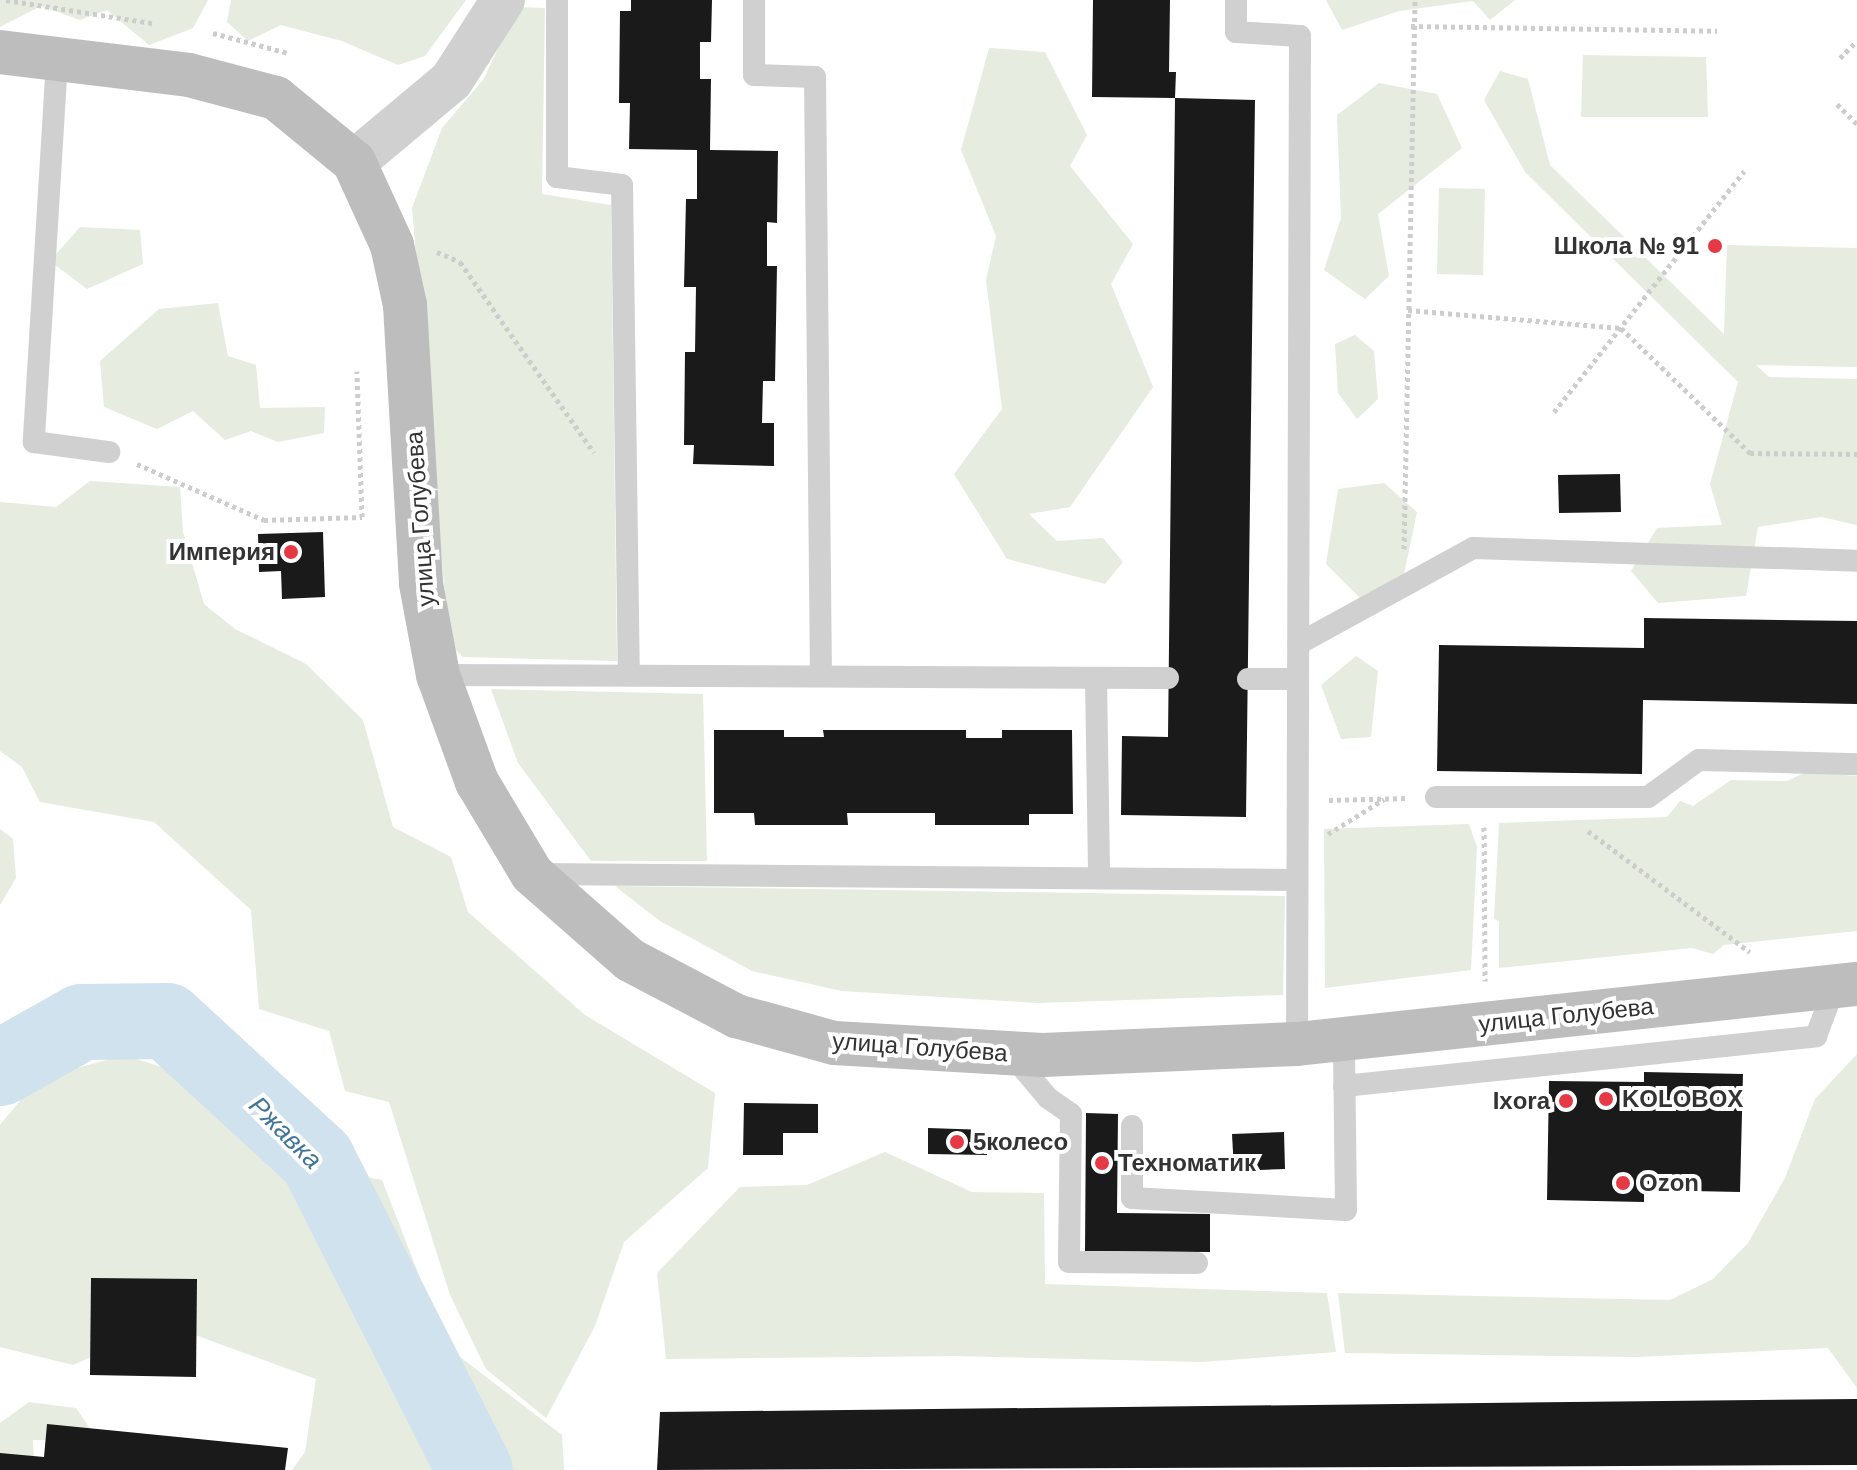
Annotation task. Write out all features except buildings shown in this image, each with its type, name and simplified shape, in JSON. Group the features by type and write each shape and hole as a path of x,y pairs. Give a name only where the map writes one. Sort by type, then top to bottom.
{"street":[{"path":"354,162 451,81 503,0"},
{"name":"улица Голубева","path":"0,52 189,75 276,98 354,162 392,245 405,305 421,584 438,675 477,782 532,874 630,960 736,1016 834,1043 1011,1053 1297,1044 1846,985"}],"lane":[{"path":"557,0 557,177 622,185 629,675"},
{"path":"754,0 754,75 815,77 821,676"},
{"path":"1236,0 1236,32 1300,36 1297,1044"},
{"path":"57,61 34,442 109,452"},
{"path":"1298,644 1473,548 1857,561"},
{"path":"438,675 1168,678"},
{"path":"1096,678 1099,878"},
{"path":"1248,679 1298,679"},
{"path":"1436,797 1648,797 1699,760 1857,764"},
{"path":"532,874 1297,880"},
{"path":"1344,1086 1816,1036 1846,985"},
{"path":"1132,1126 1132,1198 1346,1210 1344,1039"},
{"path":"1011,1053 1048,1098 1071,1114 1069,1262 1197,1263"}],"path":[{"path":"1404,559 1411,26 1415,0"},
{"path":"1411,26 1717,31"},
{"path":"1840,58 1857,41"},
{"path":"1837,104 1857,124"},
{"path":"1554,412 1744,171"},
{"path":"429,249 460,262 627,501"},
{"path":"1408,310 1621,328 1750,453 1857,454"},
{"path":"109,452 264,520 362,517 357,371"},
{"path":"1300,801 1436,797"},
{"path":"1484,797 1485,986"},
{"path":"1542,797 1758,958"},
{"path":"1298,853 1385,799"}],"shaded area":[{"path":"0,0 208,0 193,28 149,45 107,10 80,20 41,6 0,27"},
{"path":"231,0 466,0 425,56 398,65 342,41 281,25 248,41 227,22"},
{"path":"1326,0 1515,0 1490,20 1473,1 1399,11 1342,30"},
{"path":"518,7 545,8 542,194 611,205 617,661 463,657 449,644 412,208 442,128 483,80"},
{"path":"989,48 1045,52 1087,135 1070,166 1133,244 1111,284 1153,387 1070,507 1029,514 1057,541 1103,538 1123,562 1105,584 1007,559 954,474 1002,409 986,280 996,236 961,150"},
{"path":"1583,55 1706,57 1708,117 1581,117"},
{"path":"1500,71 1528,79 1550,165 1724,334 1727,245 1857,248 1857,367 1756,365 1769,377 1857,379 1857,525 1821,517 1758,527 1746,596 1658,603 1631,571 1657,528 1722,525 1710,484 1738,382 1525,172 1484,100"},
{"path":"1379,83 1437,94 1462,148 1378,214 1389,276 1365,299 1324,270 1341,218 1337,115"},
{"path":"1439,188 1485,189 1483,275 1437,274"},
{"path":"80,227 140,230 143,264 87,289 50,261"},
{"path":"218,303 228,356 256,365 260,408 325,407 324,433 278,442 251,431 225,440 193,411 157,429 104,407 100,361 159,309"},
{"path":"1355,335 1374,351 1378,399 1357,419 1338,393 1335,344"},
{"path":"90,481 180,487 183,532 204,604 235,629 306,664 363,720 393,827 451,857 468,912 585,1015 715,1093 708,1168 624,1242 595,1326 546,1418 486,1369 450,1295 389,1102 345,1091 329,1031 259,1009 251,910 154,822 40,802 22,767 0,751 0,502 56,507"},
{"path":"1384,483 1417,512 1404,574 1362,600 1326,564 1338,489"},
{"path":"1356,656 1378,671 1371,737 1341,739 1321,685"},
{"path":"491,689 703,694 707,861 591,861 518,763"},
{"path":"1806,772 1857,776 1857,931 1724,945 1713,954 1692,948 1499,968 1499,921 1494,919 1499,823 1667,817 1680,801 1693,806 1731,780 1787,781"},
{"path":"1469,824 1477,847 1471,970 1325,988 1324,829"},
{"path":"0,829 13,839 16,878 0,905"},
{"path":"615,886 1285,896 1283,995 1038,1003 842,991 752,971 660,921"},
{"path":"1857,1054 1857,1388 1828,1348 1636,1357 1345,1353 1338,1293 1670,1300 1713,1279 1748,1243 1785,1178 1815,1099"},
{"path":"124,1055 205,1081 226,1110 296,1117 339,1172 382,1180 447,1347 562,1435 564,1470 292,1470 305,1452 316,1379 165,1324 73,1365 0,1347 0,1125 38,1079"},
{"path":"885,1152 972,1192 1044,1193 1045,1284 1327,1293 1336,1352 1202,1362 957,1356 666,1359 657,1273 740,1187 807,1185"},
{"path":"29,1402 76,1408 98,1440 33,1440 34,1470 0,1470 0,1423"}],"waterway":[{"name":"Ржавка","path":"0,1068 82,1022 167,1021 317,1159 475,1470"}],"place":[{"name":"Школа № 91","path":"1715,246"},
{"name":"Империя","path":"291,552"},
{"name":"KOLOBOX","path":"1606,1099"},
{"name":"Ixora","path":"1566,1101"},
{"name":"5колесо","path":"957,1142"},
{"name":"Техноматик","path":"1102,1163"},
{"name":"Ozon","path":"1623,1183"}]}
